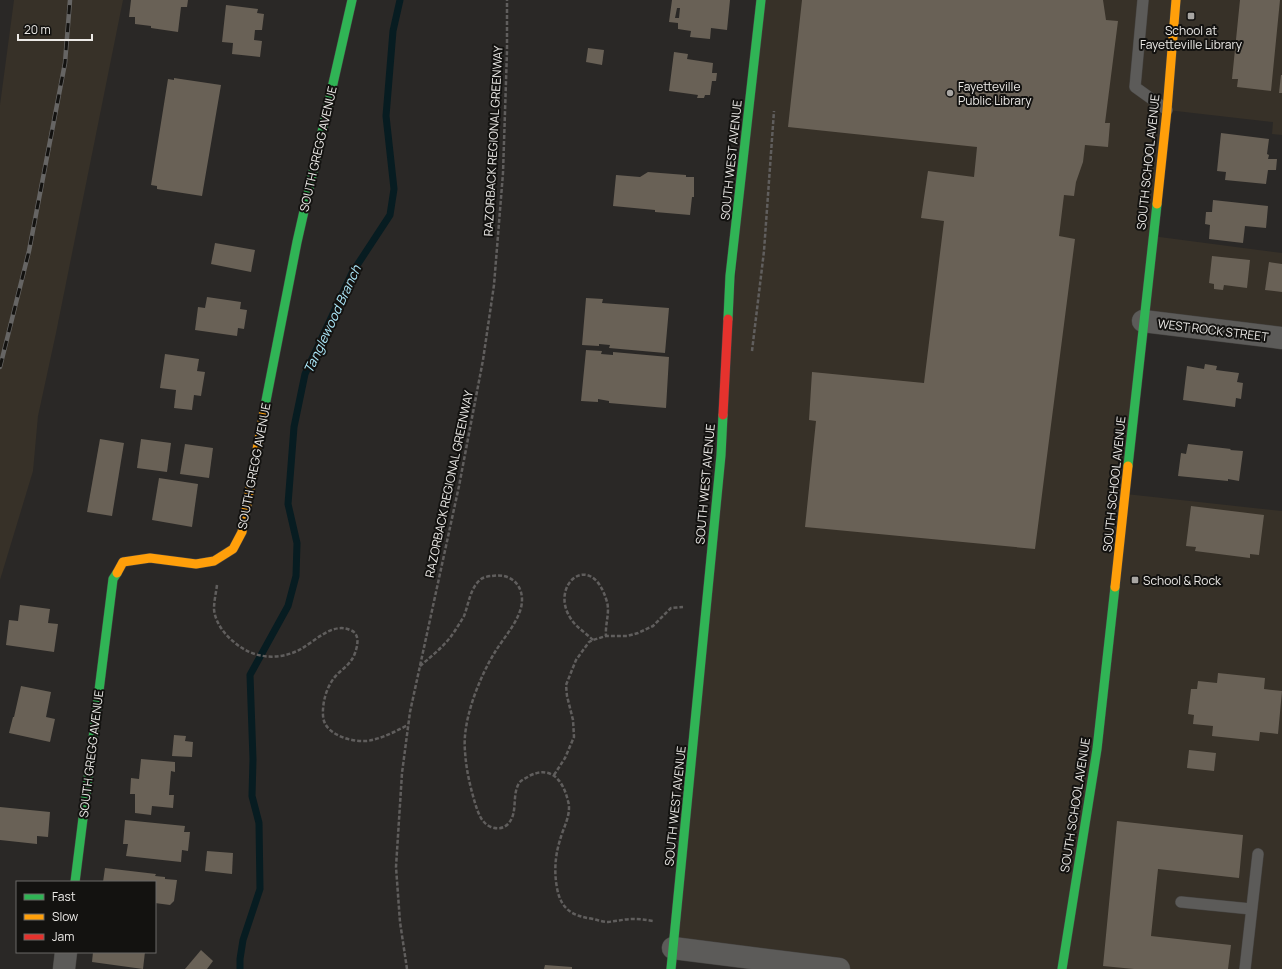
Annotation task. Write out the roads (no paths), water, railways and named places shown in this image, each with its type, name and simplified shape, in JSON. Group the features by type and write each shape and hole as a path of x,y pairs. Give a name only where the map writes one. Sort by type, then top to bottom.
{"street":[{"name":"SOUTH GREGG AVENUE","path":"75,881 113,579 124,562 150,558 196,564 218,559 233,549 242,532 273,360 297,242 352,0"},
{"name":"SOUTH WEST AVENUE","path":"672,959 721,456 730,276 761,0"},
{"name":"SOUTH SCHOOL AVENUE","path":"1062,969 1097,749 1167,110 1176,0"},
{"name":"WEST ROCK STREET","path":"1143,321 1282,338"},
{"path":"64,969 66,953"},
{"path":"672,959 839,969"}],"lane":[{"path":"1144,0 1135,87 1167,110"},
{"path":"1245,969 1258,854"},
{"path":"1181,902 1251,909"}],"waterway":[{"name":"Tanglewood Branch","path":"240,969 243,940 260,889 259,823 252,796 253,759 250,675 288,606 296,576 297,543 288,504 294,427 305,374 352,273 390,215 394,189 386,116 393,31 400,0"}],"railway":[{"path":"0,367 29,251 65,63 70,0"}],"place":[{"name":"School at Fayetteville Library","path":"1191,16"},
{"name":"Fayetteville Public Library","path":"950,93"},
{"name":"School & Rock","path":"1135,580"}]}
